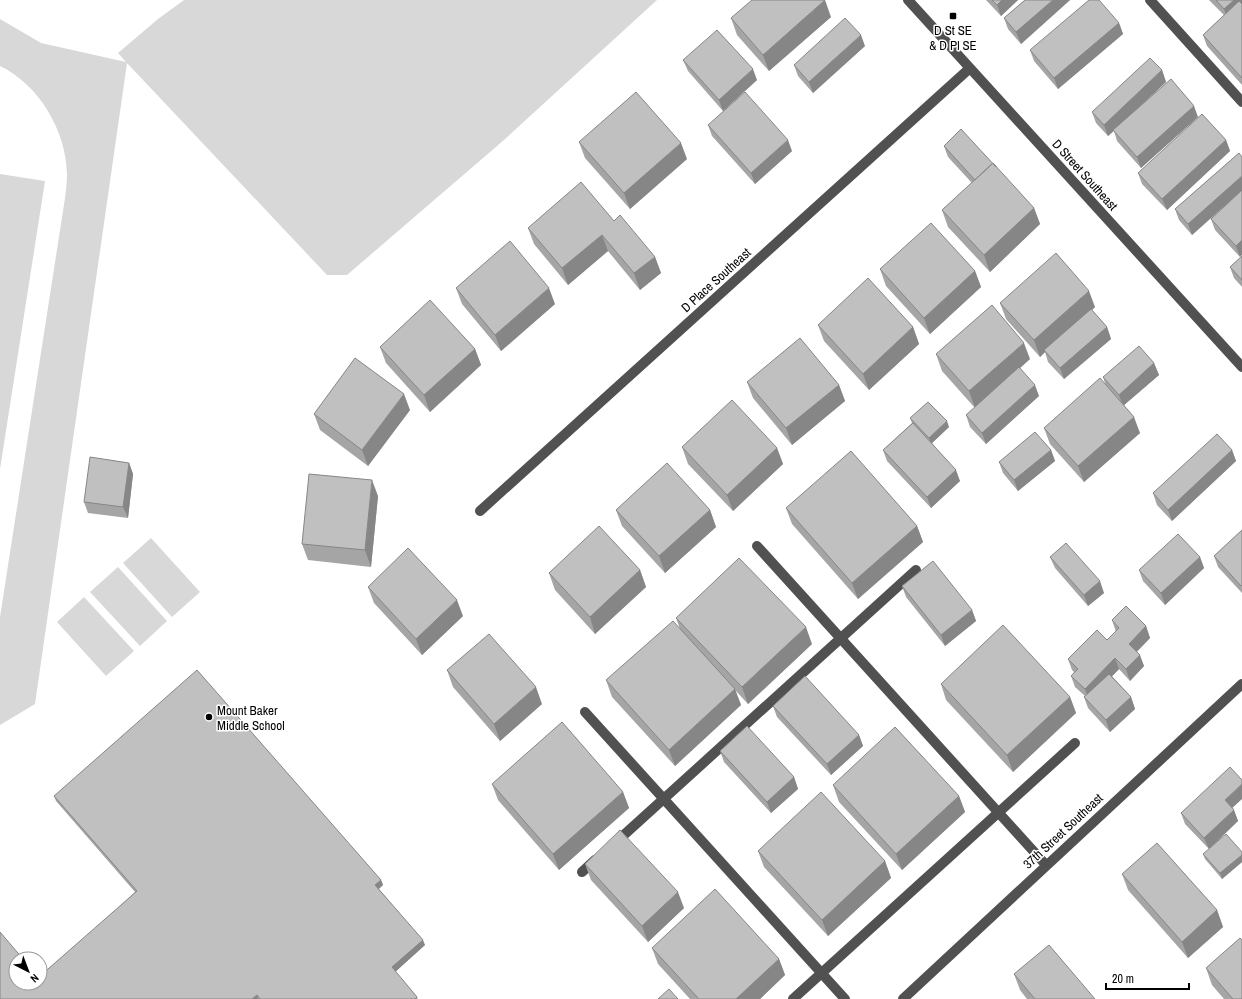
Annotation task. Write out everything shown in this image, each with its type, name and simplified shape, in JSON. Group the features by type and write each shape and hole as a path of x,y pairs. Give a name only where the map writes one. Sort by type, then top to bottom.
{"street":[{"name":"D Street Southeast","path":"908,0 1242,367"},
{"path":"1150,0 1242,102"},
{"name":"D Place Southeast","path":"480,510 970,68"},
{"path":"757,546 1046,865"},
{"path":"582,872 916,570"},
{"name":"37th Street Southeast","path":"903,999 1242,684"},
{"path":"585,712 845,999"},
{"path":"793,999 1076,743"}],"shaded area":[{"path":"184,0 657,0 504,140 347,275 327,275 127,63 35,704 0,725 0,617 65,198 67,174 62,141 48,111 27,85 14,74 0,66 0,19 41,43 126,62 118,53 158,19"},
{"path":"0,174 45,181 0,469"},
{"path":"151,538 200,592 172,617 123,563"},
{"path":"118,567 167,621 140,646 90,592"},
{"path":"84,597 134,651 106,676 57,622"}],"building":[{"path":"752,0 825,0 763,55 731,18"},
{"path":"992,0 1002,0 997,5"},
{"path":"1025,0 1053,0 1016,32 1004,18"},
{"path":"1089,0 1099,0 1119,23 1054,78 1030,50"},
{"path":"1216,0 1234,0 1224,9"},
{"path":"1239,1 1242,4 1242,78 1203,35"},
{"path":"845,18 861,35 809,82 794,65"},
{"path":"717,30 753,69 719,100 683,60"},
{"path":"1150,58 1162,70 1104,125 1092,112"},
{"path":"1171,79 1194,106 1137,157 1113,130"},
{"path":"636,92 681,143 624,193 579,142"},
{"path":"745,92 788,140 751,173 708,125"},
{"path":"1202,114 1226,140 1162,199 1138,173"},
{"path":"961,129 993,163 975,180 944,146"},
{"path":"1239,153 1242,157 1242,176 1188,224 1175,209"},
{"path":"993,163 1034,208 984,255 942,210"},
{"path":"581,182 614,221 620,215 655,257 634,273 602,235 562,268 528,228"},
{"path":"1242,190 1242,240 1236,246 1211,219"},
{"path":"931,223 975,271 924,318 880,269"},
{"path":"510,241 549,288 495,335 456,288"},
{"path":"1056,253 1089,291 1034,340 1000,303"},
{"path":"1242,256 1242,280 1230,267"},
{"path":"868,278 913,327 863,374 818,325"},
{"path":"430,300 475,349 424,395 380,347"},
{"path":"992,305 1024,343 969,391 936,354"},
{"path":"1091,309 1107,327 1060,368 1044,350"},
{"path":"800,338 839,385 786,428 747,382"},
{"path":"1139,346 1154,363 1119,395 1103,377"},
{"path":"355,358 404,394 362,450 314,414"},
{"path":"1019,367 1035,385 982,433 966,415"},
{"path":"1100,378 1134,417 1078,466 1044,428"},
{"path":"732,400 777,448 727,495 682,447"},
{"path":"928,402 947,421 929,438 910,418"},
{"path":"913,423 956,470 927,497 883,450"},
{"path":"1035,432 1051,450 1014,480 999,462"},
{"path":"1217,434 1232,450 1168,510 1153,493"},
{"path":"851,451 917,526 852,583 786,508"},
{"path":"90,457 129,463 123,507 84,502"},
{"path":"667,463 710,510 659,556 616,510"},
{"path":"309,474 372,480 365,550 302,544"},
{"path":"599,526 640,570 590,617 549,573"},
{"path":"1242,530 1242,585 1241,586 1214,556"},
{"path":"1178,534 1200,557 1161,593 1139,570"},
{"path":"1066,543 1100,581 1084,595 1050,557"},
{"path":"408,548 457,600 416,639 368,587"},
{"path":"739,558 806,627 742,687 676,618"},
{"path":"933,561 972,610 941,635 902,586"},
{"path":"1126,606 1146,626 1129,644 1140,655 1126,669 1115,658 1085,689 1071,676 1078,669 1068,659 1097,630 1107,640 1119,628 1112,620"},
{"path":"673,621 735,689 669,750 606,680"},
{"path":"1003,625 1070,697 1007,755 941,684"},
{"path":"489,634 536,687 494,724 447,670"},
{"path":"197,670 381,880 375,885 423,940 392,967 417,997 415,999 260,999 257,995 252,999 0,999 0,932 16,951 8,951 8,991 48,991 48,969 137,891 54,796"},
{"path":"1109,674 1131,697 1106,720 1084,697"},
{"path":"805,676 859,735 827,764 773,706"},
{"path":"562,722 623,792 553,854 492,784"},
{"path":"747,726 794,777 767,802 720,751"},
{"path":"895,727 959,796 896,854 833,785"},
{"path":"1230,767 1242,780 1242,784 1225,800 1234,810 1204,838 1181,813"},
{"path":"821,792 885,861 822,920 758,851"},
{"path":"620,830 678,892 642,926 585,864"},
{"path":"1226,834 1242,852 1242,855 1220,873 1203,854"},
{"path":"1157,843 1217,910 1182,942 1122,874"},
{"path":"715,889 779,959 736,999 699,999 652,948"},
{"path":"1240,938 1242,940 1242,999 1233,999 1206,968"},
{"path":"1049,945 1095,999 1035,999 1014,974"},
{"path":"669,989 678,999 658,999"}],"place":[{"name":"D St SE & D Pl SE","path":"953,16"},
{"name":"Mount Baker Middle School","path":"209,717"}]}
